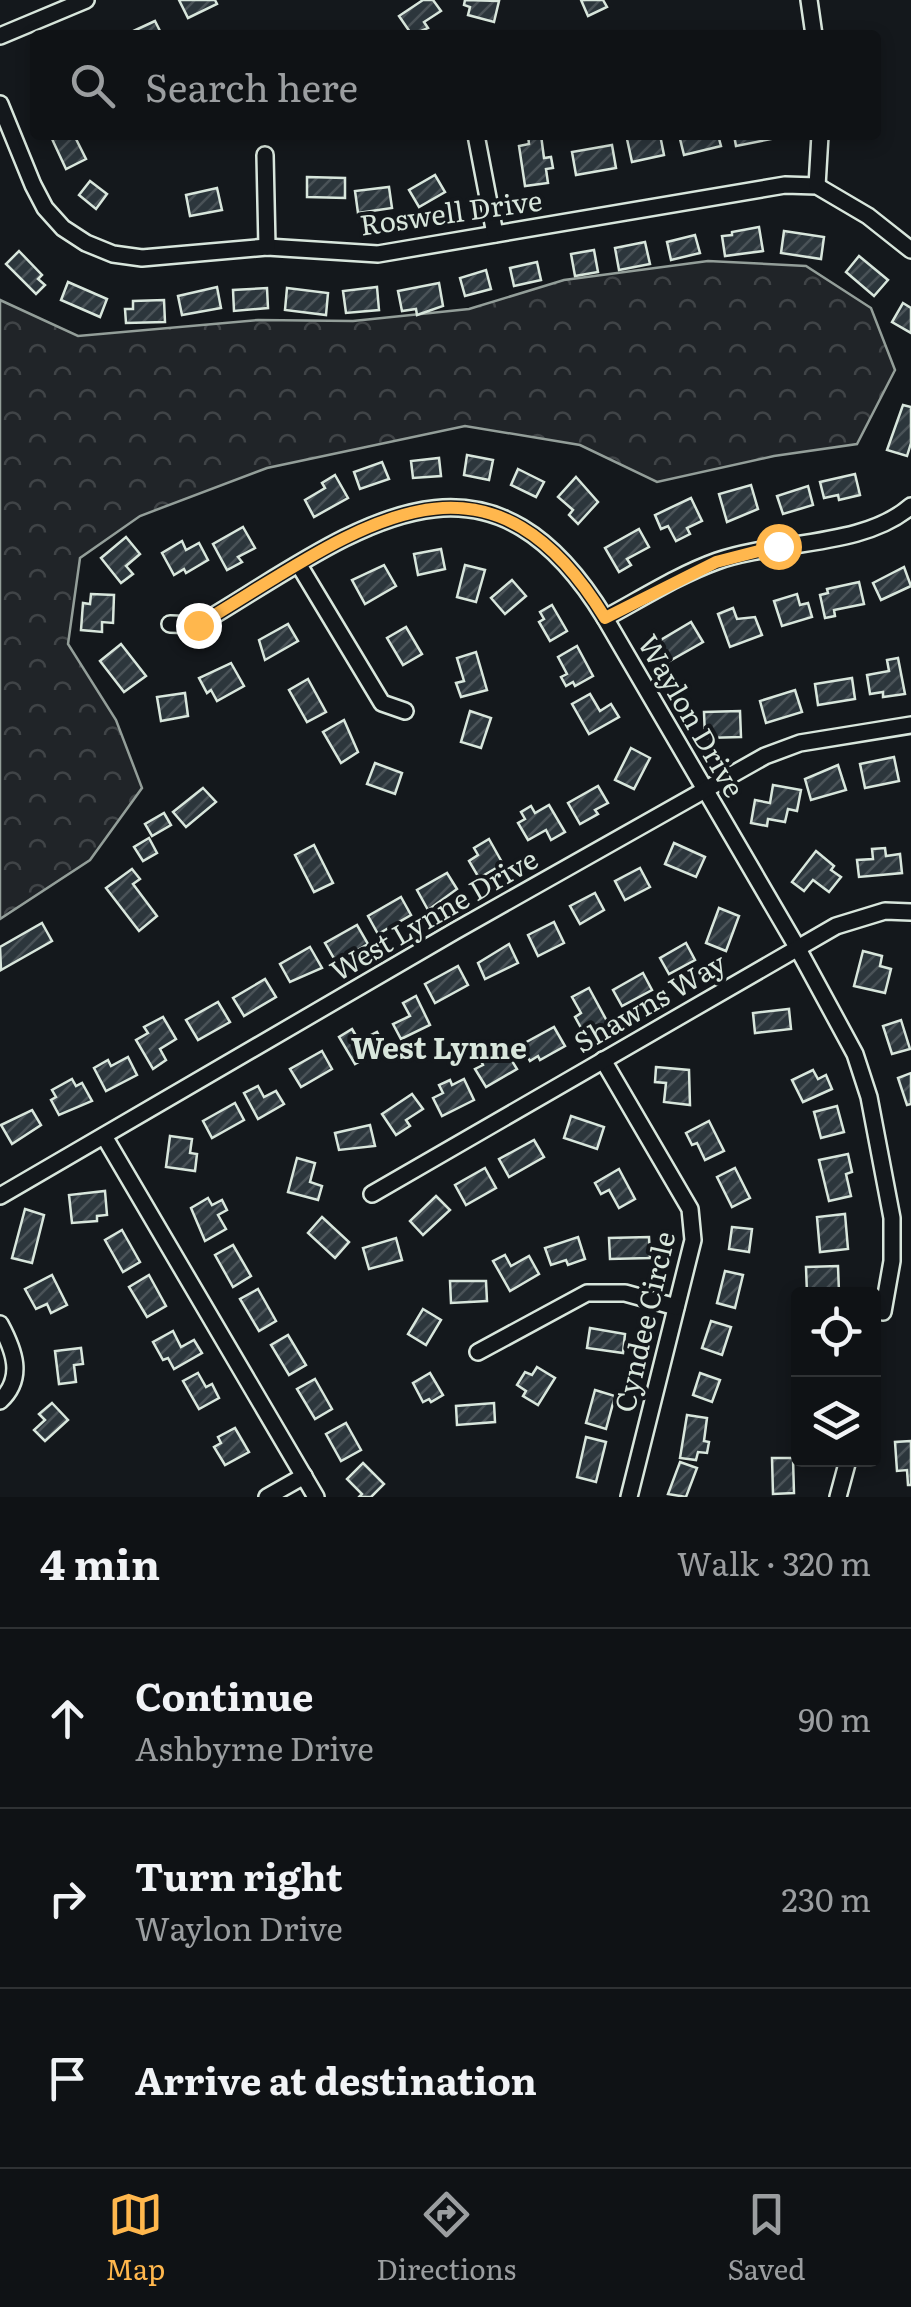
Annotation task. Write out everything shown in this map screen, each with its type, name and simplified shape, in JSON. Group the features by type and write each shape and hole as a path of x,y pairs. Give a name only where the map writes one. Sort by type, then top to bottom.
{"street":[{"path":"0,36 86,0"},
{"path":"808,0 813,30"},
{"name":"Roswell Drive","path":"0,104 45,208 63,228 112,254 142,258 267,246 378,254 746,190 818,186"},
{"path":"477,140 495,234"},
{"path":"820,140 818,186 868,216 911,250"},
{"path":"264,155 267,246"},
{"path":"605,618 716,562 872,528 911,506"},
{"name":"Waylon Drive","path":"170,624 198,625 360,529 394,515 468,508 528,530 555,550 584,584 605,618 856,1054 869,1097 892,1218 892,1261 884,1312"},
{"path":"299,565 382,703 405,711"},
{"name":"West Lynne Drive","path":"0,1196 765,756 800,743 911,725"},
{"name":"Shawns Way","path":"372,1194 797,947 860,916 885,911 911,912"},
{"name":"Cyndee Circle","path":"603,1060 690,1209 693,1240 629,1497"},
{"path":"104,1136 316,1497"},
{"path":"478,1352 587,1293 625,1293 676,1307"},
{"path":"0,1324 15,1358 16,1374 8,1394 0,1401"},
{"path":"838,1497 846,1467"},
{"path":"267,1497 304,1476"}],"green space":[{"path":"708,261 806,266 871,308 895,370 857,444 774,456 657,482 580,445 465,426 267,468 140,516 80,558 68,644 116,720 142,788 90,860 0,919 0,300 78,336 258,320 353,321 469,309 564,280"}],"building":[{"path":"179,0 215,0 217,4 188,18"},
{"path":"423,0 433,0 441,11 424,22 428,28 423,30 409,30 399,16"},
{"path":"465,0 499,1 494,22 468,15 470,7 464,5"},
{"path":"581,0 603,0 607,7 588,16"},
{"path":"155,21 160,30 136,30"},
{"path":"52,140 76,140 86,159 66,169"},
{"path":"529,140 542,140 544,158 551,157 553,168 546,169 548,183 525,186 519,146 529,144"},
{"path":"627,140 661,140 664,155 632,162"},
{"path":"680,140 719,140 721,146 684,155"},
{"path":"735,140 766,140 736,146"},
{"path":"612,145 616,168 576,175 572,152"},
{"path":"435,175 445,192 419,207 409,190"},
{"path":"307,177 345,178 345,198 307,197"},
{"path":"90,181 107,194 96,209 79,195"},
{"path":"389,187 392,208 358,213 355,191"},
{"path":"217,188 222,210 190,216 186,195"},
{"path":"759,227 763,251 725,256 722,236"},
{"path":"784,231 824,237 821,259 781,253"},
{"path":"695,235 700,253 671,260 667,242"},
{"path":"645,242 650,264 619,270 615,248"},
{"path":"594,250 598,272 575,276 571,254"},
{"path":"19,251 42,275 38,279 45,285 36,294 6,264"},
{"path":"859,256 888,280 874,296 846,272"},
{"path":"537,262 541,280 514,286 510,268"},
{"path":"486,270 491,289 465,296 460,278"},
{"path":"68,282 107,299 100,317 61,300"},
{"path":"439,283 443,306 417,315 416,309 402,311 398,291"},
{"path":"217,287 221,308 182,315 178,296"},
{"path":"377,287 379,310 346,313 343,291"},
{"path":"267,288 268,308 234,311 233,290"},
{"path":"287,288 328,293 326,315 285,310"},
{"path":"164,300 165,322 126,323 125,309 133,309 133,301"},
{"path":"903,303 911,308 911,333 892,322"},
{"path":"903,405 911,407 907,456 887,450"},
{"path":"467,455 493,460 489,480 464,475"},
{"path":"439,458 441,476 413,478 411,461"},
{"path":"382,462 389,479 360,489 354,472"},
{"path":"518,469 544,482 536,497 511,485"},
{"path":"855,474 860,495 839,500 838,495 824,498 820,482"},
{"path":"335,475 348,498 314,517 305,500 325,488 322,483"},
{"path":"576,477 598,502 578,524 569,515 573,510 558,497"},
{"path":"751,485 758,509 727,522 719,494"},
{"path":"808,486 813,505 783,514 777,496"},
{"path":"691,498 702,521 687,528 690,534 676,541 668,526 661,529 655,515"},
{"path":"243,527 255,548 238,557 242,562 227,570 213,544"},
{"path":"639,529 649,547 627,559 631,565 619,572 605,548"},
{"path":"126,537 140,554 126,566 133,574 121,583 101,558"},
{"path":"182,541 186,550 199,543 208,560 186,573 184,569 174,575 162,553"},
{"path":"441,549 445,569 418,575 414,554"},
{"path":"384,565 396,586 365,604 352,580"},
{"path":"465,565 485,570 476,602 457,597"},
{"path":"904,567 911,586 881,600 873,583"},
{"path":"512,580 526,596 505,614 491,598"},
{"path":"859,582 864,604 834,610 835,616 825,618 820,595 828,593 827,589"},
{"path":"91,594 114,595 113,623 102,622 102,632 81,630 83,603 90,604"},
{"path":"797,594 800,605 808,603 812,617 782,626 774,601"},
{"path":"552,605 567,631 550,641 539,622 544,619 540,612"},
{"path":"733,608 737,619 755,617 762,635 730,647 718,614"},
{"path":"691,622 703,642 666,663 654,644"},
{"path":"288,624 298,641 265,660 259,640"},
{"path":"406,627 422,654 403,665 387,638"},
{"path":"121,644 146,676 124,692 100,661"},
{"path":"577,646 593,676 575,686 573,682 566,686 561,677 567,674 558,657"},
{"path":"476,652 487,690 461,697 456,683 464,681 457,658"},
{"path":"898,658 905,694 870,694 867,675 889,671 887,660"},
{"path":"231,663 244,686 217,701 199,678"},
{"path":"852,678 855,699 818,705 815,684"},
{"path":"308,679 326,712 307,722 289,690"},
{"path":"795,690 802,712 766,723 760,701"},
{"path":"185,693 188,716 161,721 157,697"},
{"path":"590,694 600,711 611,704 619,717 589,734 572,704"},
{"path":"470,711 491,718 481,748 461,742"},
{"path":"740,711 741,737 705,738 704,712"},
{"path":"344,720 358,752 341,763 323,732"},
{"path":"631,748 650,758 634,789 615,780"},
{"path":"894,757 899,781 865,788 860,764"},
{"path":"375,763 402,773 395,794 367,784"},
{"path":"838,765 846,790 811,800 805,779"},
{"path":"773,785 801,790 797,811 788,809 785,822 768,819 767,826 751,823 755,800 770,803"},
{"path":"598,786 608,803 580,824 568,803"},
{"path":"203,788 216,802 186,827 173,812"},
{"path":"549,805 565,832 551,840 546,830 528,840 518,823 525,819 521,812 531,806 535,813"},
{"path":"164,813 171,825 152,836 145,824"},
{"path":"149,838 157,853 143,861 134,847"},
{"path":"489,839 503,864 479,878 469,861 478,855 474,848"},
{"path":"674,843 705,857 696,877 665,864"},
{"path":"314,845 333,883 314,892 295,855"},
{"path":"885,848 886,856 900,854 902,873 859,877 857,860 873,859 872,849"},
{"path":"816,851 841,877 829,892 813,880 804,891 792,882"},
{"path":"640,868 650,887 625,900 615,881"},
{"path":"132,869 140,879 133,884 157,916 139,931 106,888"},
{"path":"447,873 457,889 428,910 417,890"},
{"path":"595,893 604,910 580,924 570,906"},
{"path":"401,897 411,915 378,934 368,916"},
{"path":"719,908 739,916 726,951 706,943"},
{"path":"554,922 564,943 538,956 528,935"},
{"path":"42,923 52,941 1,970 0,947"},
{"path":"357,925 368,944 336,962 325,943"},
{"path":"686,943 695,960 669,974 660,958"},
{"path":"509,944 518,963 485,979 478,963"},
{"path":"310,947 322,968 290,982 280,964"},
{"path":"863,951 882,956 880,966 891,969 885,993 854,986"},
{"path":"458,966 468,985 435,1003 425,984"},
{"path":"643,973 652,990 622,1006 613,990"},
{"path":"265,979 276,997 244,1016 233,998"},
{"path":"589,988 608,1023 585,1035 575,1017 581,1013 572,997"},
{"path":"416,996 430,1025 401,1039 393,1024 410,1016 403,1003"},
{"path":"218,1002 230,1022 198,1040 186,1020"},
{"path":"789,1009 791,1029 755,1033 753,1013"},
{"path":"163,1017 176,1039 160,1049 166,1060 153,1069 136,1040 148,1033 144,1027"},
{"path":"901,1020 910,1049 892,1054 883,1026"},
{"path":"554,1027 565,1046 540,1060 538,1056 530,1061 521,1045"},
{"path":"352,1029 359,1041 377,1032 385,1047 355,1064 339,1037"},
{"path":"322,1051 332,1069 301,1087 290,1069"},
{"path":"506,1051 517,1069 486,1087 475,1069 483,1065 480,1059 488,1055 491,1060"},
{"path":"128,1057 137,1075 106,1091 94,1068 108,1060 111,1066"},
{"path":"656,1067 689,1070 690,1105 664,1102 666,1083 655,1082"},
{"path":"813,1070 818,1079 826,1075 832,1089 803,1102 792,1080"},
{"path":"911,1073 911,1104 907,1105 898,1078"},
{"path":"72,1079 76,1086 82,1083 92,1101 59,1115 51,1100 56,1097 52,1090"},
{"path":"464,1079 474,1100 442,1116 433,1098 443,1093 439,1085 450,1080 452,1085"},
{"path":"258,1086 264,1097 276,1091 284,1104 258,1119 244,1093"},
{"path":"412,1094 423,1109 406,1120 410,1126 396,1135 382,1114"},
{"path":"235,1103 244,1120 212,1138 203,1121"},
{"path":"837,1106 844,1132 821,1138 814,1112"},
{"path":"32,1110 41,1125 12,1144 1,1125"},
{"path":"571,1116 604,1127 597,1149 564,1138"},
{"path":"709,1121 724,1151 705,1160 697,1143 692,1145 686,1133"},
{"path":"370,1125 375,1146 339,1150 335,1133"},
{"path":"170,1136 192,1139 190,1153 197,1154 195,1171 166,1167"},
{"path":"534,1140 544,1157 509,1177 499,1159"},
{"path":"848,1154 852,1172 846,1174 851,1196 829,1201 819,1160"},
{"path":"297,1158 315,1163 310,1182 322,1186 318,1200 288,1192"},
{"path":"485,1168 496,1188 466,1205 455,1185"},
{"path":"735,1168 750,1198 732,1207 717,1177"},
{"path":"619,1169 635,1199 619,1208 609,1190 601,1194 595,1183"},
{"path":"105,1191 107,1215 97,1216 97,1221 72,1223 69,1195"},
{"path":"436,1196 450,1210 423,1235 410,1221"},
{"path":"208,1198 212,1205 222,1200 227,1210 218,1215 226,1229 205,1241 191,1208"},
{"path":"25,1209 44,1215 32,1263 12,1258"},
{"path":"845,1214 848,1249 820,1252 817,1217"},
{"path":"322,1217 349,1242 335,1258 308,1233"},
{"path":"732,1227 752,1229 749,1252 729,1249"},
{"path":"122,1230 140,1262 123,1272 105,1240"},
{"path":"578,1237 585,1259 551,1265 545,1248"},
{"path":"649,1237 650,1258 610,1259 609,1238"},
{"path":"396,1238 402,1260 369,1269 363,1248"},
{"path":"233,1245 251,1276 233,1287 215,1255"},
{"path":"505,1255 511,1266 529,1256 539,1274 510,1291 493,1261"},
{"path":"838,1266 839,1287 807,1287 806,1267"},
{"path":"725,1271 743,1275 735,1308 717,1303"},
{"path":"52,1275 67,1305 51,1313 47,1304 36,1309 25,1289"},
{"path":"149,1275 166,1306 147,1317 129,1287"},
{"path":"450,1281 486,1281 487,1301 451,1303"},
{"path":"258,1289 276,1321 259,1331 240,1299"},
{"path":"423,1309 441,1320 426,1345 408,1334"},
{"path":"711,1321 731,1327 722,1355 702,1348"},
{"path":"590,1328 625,1334 623,1353 587,1348"},
{"path":"173,1331 181,1347 194,1340 202,1353 174,1369 168,1358 163,1360 153,1342"},
{"path":"288,1335 306,1365 289,1375 271,1345"},
{"path":"81,1348 83,1364 74,1365 76,1382 59,1384 55,1351"},
{"path":"537,1367 555,1378 538,1405 523,1396 526,1391 517,1385 525,1372 532,1375"},
{"path":"198,1373 206,1387 212,1384 219,1398 199,1409 183,1381"},
{"path":"430,1373 443,1395 423,1402 413,1383"},
{"path":"700,1373 720,1380 712,1402 693,1395"},
{"path":"315,1379 332,1409 315,1419 297,1389"},
{"path":"595,1390 615,1396 606,1429 586,1423"},
{"path":"52,1403 68,1420 45,1441 34,1430 45,1420 39,1414"},
{"path":"494,1403 495,1422 457,1425 456,1406"},
{"path":"687,1415 707,1418 707,1453 698,1452 696,1460 680,1458"},
{"path":"346,1423 361,1450 341,1461 326,1434"},
{"path":"235,1428 249,1452 225,1465 214,1447 221,1443 218,1437"},
{"path":"586,1437 606,1442 596,1482 577,1477"},
{"path":"911,1441 908,1485 907,1470 897,1471 895,1442"},
{"path":"772,1458 791,1458 794,1493 773,1494"},
{"path":"680,1462 697,1468 686,1497 668,1494"},
{"path":"363,1463 384,1484 371,1497 359,1497 362,1494 347,1479"}],"district":[{"name":"West Lynne","path":"439,1049"}],"route":[{"path":"198,625 360,529 394,515 432,509 468,508 528,530 555,550 584,584 605,618 716,562 778,546"}]}
